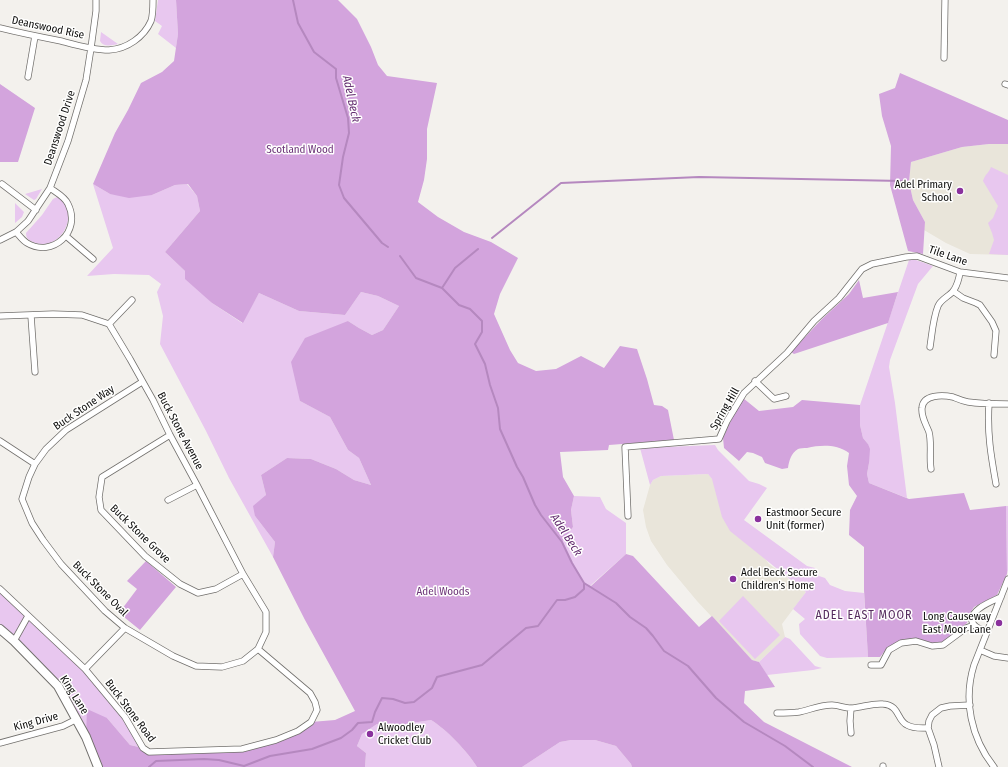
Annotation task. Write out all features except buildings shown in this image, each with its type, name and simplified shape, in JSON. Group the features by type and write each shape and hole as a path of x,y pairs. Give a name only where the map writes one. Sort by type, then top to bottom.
{"street":[{"name":"Deanswood Drive","path":"0,240 16,232 28,221 50,188 68,141 86,80 96,11 96,0"},
{"name":"Deanswood Rise","path":"0,28 91,48 111,50 126,46 137,40 143,33 150,22 153,11 153,0"},
{"path":"944,58 945,0"},
{"path":"28,77 35,36"},
{"path":"2,184 36,210"},
{"path":"16,232 25,242 44,248 54,246 66,236 72,223 72,213 68,203 62,196 50,188"},
{"path":"66,236 93,259"},
{"name":"Tile Lane","path":"906,257 917,256 960,272 1008,278"},
{"name":"Spring Hill","path":"628,516 625,447 719,439 741,396 787,353 814,321 839,298 862,269 872,264 906,257"},
{"path":"930,347 938,306 954,291 958,283 960,272"},
{"path":"954,291 963,298 980,306 992,322 996,331 994,355"},
{"path":"0,316 53,314 82,315 109,324 132,300"},
{"path":"31,316 35,372"},
{"name":"Buck Stone Avenue","path":"109,324 153,400 243,574 266,612 266,632 258,649"},
{"name":"Buck Stone Way","path":"22,499 35,464 46,449 66,430 142,382"},
{"path":"755,382 774,399 786,396"},
{"path":"931,469 930,439 923,419 922,410 925,401 936,396 945,396 967,402 1008,404"},
{"path":"989,403 988,423 996,484"},
{"name":"Buck Stone Grove","path":"170,435 102,477 99,497 101,510 145,556 180,584 198,594 216,589 243,574"},
{"path":"0,441 35,464"},
{"path":"168,500 197,485"},
{"name":"Buck Stone Oval","path":"22,499 32,523 61,564 105,611 125,628 173,656 196,666 222,667 243,661 258,649"},
{"path":"994,767 987,758 980,744 972,722 969,692 972,672 1008,579"},
{"name":"Buck Stone Road","path":"0,589 85,669 125,717 143,748 149,752 242,749 276,740 298,731 311,722 316,710 315,702 310,693 258,649"},
{"path":"987,631 974,625 972,622 972,617 976,610 1001,597"},
{"path":"14,641 28,616"},
{"path":"871,665 881,665 889,650 900,643 916,641 932,646 943,645 966,628 974,625"},
{"path":"85,669 125,628"},
{"name":"King Lane","path":"0,629 14,641 58,686 86,737 98,767"},
{"path":"980,650 994,656 1008,658"},
{"path":"777,713 793,712 832,705 851,708 882,704 887,705 897,711 903,723 908,726 914,728 928,728"},
{"path":"939,767 928,728 932,715 941,708 970,705"},
{"path":"851,708 851,733"},
{"name":"King Drive","path":"0,743 63,726 77,719"}],"shaded area":[{"path":"158,0 176,0 178,34 176,48 158,34 162,26 155,21"},
{"path":"101,32 118,44 108,46 104,45 100,41"},
{"name":"Adel Primary School","path":"989,144 1008,144 1008,255 970,254 946,243 924,230 925,222 913,200 909,182 911,162 962,147"},
{"path":"991,167 1008,175 1008,255 989,254 994,240 988,223 993,218 998,206 983,181"},
{"path":"93,184 110,194 152,195 175,185 187,184 197,196 200,211 165,252 185,271 212,303 242,323 259,293 299,311 345,315 361,292 378,296 399,306 383,330 372,335 348,321 300,401 330,417 348,450 359,458 371,485 354,480 336,469 311,459 287,458 261,475 266,495 255,516 275,542 273,557 229,478 160,344 163,316 157,292 161,284 149,275 114,274 87,276 113,248"},
{"path":"42,189 34,200 25,194"},
{"path":"57,197 64,203 68,211 68,220 65,229 60,236 52,242 43,244 33,242 27,238 26,233 42,215 53,199"},
{"path":"15,203 24,212 22,217 15,223"},
{"path":"909,260 916,260 933,266 918,284 890,360 889,367 907,498 869,483 867,474 869,463 868,444 863,438 860,425 860,405"},
{"path":"715,445 718,450 749,481 767,488 744,520 807,566 815,568 819,576 825,578 830,585 845,591 864,593 868,657 827,658 820,656 800,634 799,624 805,619 793,609 806,592 730,531 722,517 712,479 708,474 661,476 653,480 650,485 640,448"},
{"name":"Adel Beck Secure Children's Home","path":"708,474 713,480 715,488 769,564 806,592 782,624 785,637 759,662 752,660 697,601 667,565 651,541 646,527 643,510 650,485 653,480 661,476"},
{"path":"574,496 600,497 606,509 626,523 626,554 590,586 584,583 562,542 573,527 571,510"},
{"path":"1006,506 1008,506 1007,574"},
{"path":"0,589 85,669 125,717 143,748 130,745 107,718 86,737 58,686 0,629"},
{"path":"743,596 780,635 755,659 719,621"},
{"path":"785,637 790,639 815,666 822,668 767,675 759,662"},
{"path":"431,720 456,741 477,767 365,767 366,753 357,746 362,734 377,724 386,727"},
{"path":"571,740 595,740 616,746 632,767 522,767 560,742"}],"green space":[{"name":"Adel Woods","path":"176,0 338,0 357,19 378,65 387,76 437,83 427,129 427,159 424,180 418,202 438,217 464,232 491,242 518,258 500,294 494,314 510,350 518,363 536,371 556,369 581,356 604,368 620,346 637,349 654,405 662,406 668,410 674,440 609,445 608,450 560,452 563,477 574,496 571,510 573,527 562,542 584,583 591,586 626,554 633,556 699,627 712,616 752,660 759,662 775,687 745,691 744,703 764,722 852,767 632,767 616,746 595,740 571,740 560,742 522,767 477,767 456,741 431,720 386,727 377,724 362,734 357,746 366,753 365,767 98,767 86,737 87,709 107,718 130,745 143,748 149,752 242,749 276,740 311,722 335,720 355,711 305,620 273,557 275,542 255,516 253,506 266,495 261,475 287,458 311,459 336,469 354,480 371,485 359,458 348,450 330,417 300,401 291,362 305,338 348,321 372,335 383,330 399,306 378,296 361,292 345,315 299,311 259,293 243,323 212,303 185,279 185,271 165,252 200,211 197,196 188,184 175,185 152,195 129,198 110,194 93,184 115,133 141,83 162,72 174,61 178,34"},
{"path":"900,73 1008,120 1008,144 989,144 962,147 911,162 909,182 913,200 925,222 923,254 908,251 890,185 891,146 882,116 879,94 895,88"},
{"path":"0,84 35,108 18,162 0,162"},
{"path":"859,280 863,298 898,292 888,323 794,354 791,352 822,319 849,294"},
{"path":"743,398 759,411 793,407 802,400 860,405 860,425 863,438 870,449 867,474 869,483 909,499 964,493 970,510 1006,506 1007,574 997,595 974,607 969,615 967,623 942,642 932,643 916,639 900,641 888,647 880,657 868,657 864,590 864,547 849,535 850,510 857,496 849,485 847,466 849,453 839,448 828,446 800,448 792,455 788,468 782,469 765,463 762,457 753,453 747,452 739,461 724,448 723,438 737,407"},
{"path":"146,561 176,587 140,630 119,613 137,589 127,581"}],"waterway":[{"name":"Adel Beck","path":"293,0 298,23 314,52 336,69 336,78 348,118 349,133 343,157 339,185 344,198 382,243 388,247"},
{"path":"492,238 561,183 699,177 902,181"},
{"path":"442,288 455,268 478,249"},
{"name":"Adel Beck","path":"400,256 416,278 442,288 459,305 470,309 482,321 482,332 475,344 485,364 498,408 500,429 535,505 562,542 584,583 616,603 630,617 646,628 664,651 688,666 716,698 744,722 785,746 813,767"},
{"path":"149,767 156,761 204,759 219,760 244,766 270,756 312,749 341,738 352,730 358,723 372,722 382,698 393,699 405,703 414,702 432,688 437,677 482,665 526,628 538,626 557,600 565,600 575,597 584,589 584,583"}],"place":[{"name":"Adel Primary School","path":"960,191"},
{"name":"Eastmoor Secure Unit (former)","path":"758,519"},
{"name":"Adel Beck Secure Children's Home","path":"733,579"},
{"name":"Long Causeway East Moor Lane","path":"999,623"},
{"name":"Alwoodley Cricket Club","path":"370,734"}],"district":[{"name":"ADEL EAST MOOR","path":"864,616"}],"park label":[{"name":"Scotland Wood","path":"300,150"}]}
